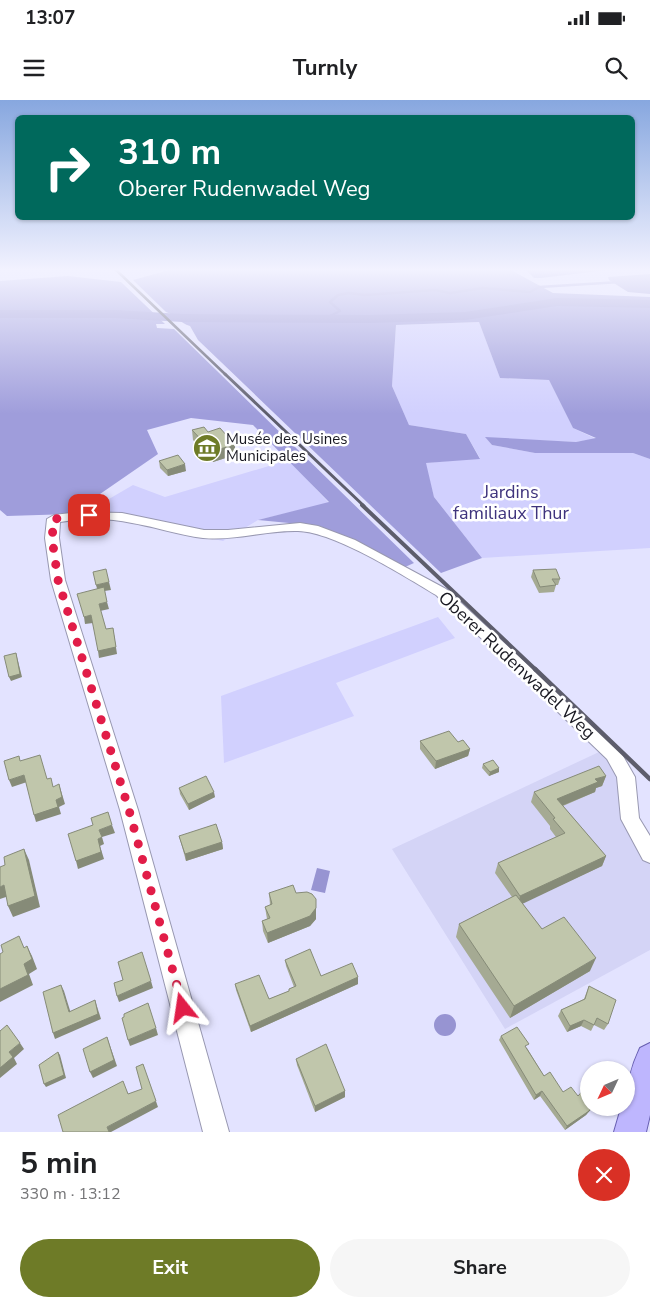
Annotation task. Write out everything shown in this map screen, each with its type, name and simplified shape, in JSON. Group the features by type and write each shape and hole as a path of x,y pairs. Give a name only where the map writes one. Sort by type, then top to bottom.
{"main road":[{"path":"630,1132 650,1058"}],"street":[{"name":"Oberer Rudenwadel Weg","path":"216,1132 129,810 58,580 52,538 54,519 89,515 121,517 205,534 302,527 333,536 414,576 442,592 613,754 626,777 630,819 650,854"}],"shaded area":[{"path":"0,317 158,317 165,324 156,324 157,328 174,329 414,563 405,567 320,526 258,520 329,502 253,425 191,418 147,430 158,454 71,514 7,516 0,510"},
{"path":"175,317 650,317 650,459 633,453 535,453 492,445 485,437 576,442 596,438 573,428 549,380 500,378 479,322 396,325 392,386 409,425 466,434 480,459 426,463 434,497 482,558 441,573 198,340 190,326"},
{"path":"599,752 628,767 626,825 650,854 650,950 505,1029 392,849"},
{"path":"317,868 330,871 325,893 311,890"},
{"path":"445,1014 453,1017 456,1025 453,1033 445,1036 437,1033 434,1025 437,1017"}],"green space":[{"name":"Jardins familiaux Thur","path":"479,322 500,378 549,380 573,428 596,439 576,442 486,438 492,445 535,453 633,453 650,459 650,548 482,558 434,497 425,463 480,458 466,434 409,425 392,386 396,325"},
{"path":"289,460 329,503 258,520 223,541 120,520 90,510 133,485 165,497"},
{"path":"438,617 455,638 336,683 354,716 224,763 221,696"}],"building":[{"path":"204,427 208,432 220,428 235,445 212,451 192,430"},
{"path":"178,455 185,464 167,470 159,461"},
{"path":"106,569 109,582 96,585 93,572"},
{"path":"556,569 560,579 552,579 556,585 540,587 533,570"},
{"path":"104,587 107,602 99,604 106,629 113,628 116,647 98,651 91,615 84,617 77,594"},
{"path":"16,653 20,674 9,677 4,656"},
{"path":"449,731 458,742 463,740 470,749 436,761 420,741"},
{"path":"40,755 47,779 51,778 53,787 59,784 62,797 56,800 58,807 34,815 24,775 9,780 4,761 19,756 20,761"},
{"path":"493,760 499,768 490,772 483,764"},
{"path":"599,766 606,776 595,779 598,782 557,799 606,856 520,896 498,863 565,833 534,792"},
{"path":"206,776 214,792 188,804 179,788"},
{"path":"108,812 112,825 99,830 102,837 98,839 101,852 76,861 68,834 93,825 91,818"},
{"path":"216,824 222,842 185,854 179,836"},
{"path":"24,849 35,896 8,906 4,885 0,887 0,867 5,865 4,857"},
{"path":"293,885 296,893 307,892 312,894 316,899 316,908 310,916 267,933 262,921 270,918 265,907 272,904 269,893"},
{"path":"516,895 542,929 564,917 596,958 514,1006 459,924"},
{"path":"19,936 24,948 27,946 32,959 24,964 28,975 0,989 0,954 3,952 1,945"},
{"path":"310,949 321,976 352,963 358,977 250,1026 235,984 259,975 269,999 289,991 289,989 296,986 285,960"},
{"path":"142,952 151,981 117,996 114,983 123,980 118,962"},
{"path":"61,985 69,1012 95,1000 98,1014 53,1033 43,992"},
{"path":"589,986 616,1000 608,1024 597,1018 594,1025 584,1020 570,1026 561,1010 585,999"},
{"path":"148,1003 156,1028 128,1040 122,1018 124,1014"},
{"path":"7,1025 20,1043 9,1052 13,1057 0,1068 0,1031"},
{"path":"517,1027 529,1044 525,1046 544,1076 550,1072 563,1092 571,1087 578,1096 580,1094 580,1116 582,1116 567,1126 542,1091 536,1095 501,1036"},
{"path":"107,1037 114,1060 90,1072 83,1049"},
{"path":"326,1044 345,1091 315,1106 296,1059"},
{"path":"58,1052 64,1075 44,1084 39,1065"},
{"path":"143,1064 156,1101 107,1127 109,1132 63,1132 58,1115 123,1081 128,1094 142,1089 136,1067"}],"waterway":[{"path":"168,317 370,319 428,317"},
{"path":"324,319 328,317"}],"railway":[{"path":"165,317 226,375"},
{"path":"225,374 364,506"},
{"path":"362,505 536,670"},
{"path":"535,669 650,779"}],"place":[{"name":"Musée des Usines Municipales","path":"207,448"}],"route":[{"path":"89,515 54,519 52,538 58,580 129,810 183,1008"}]}
